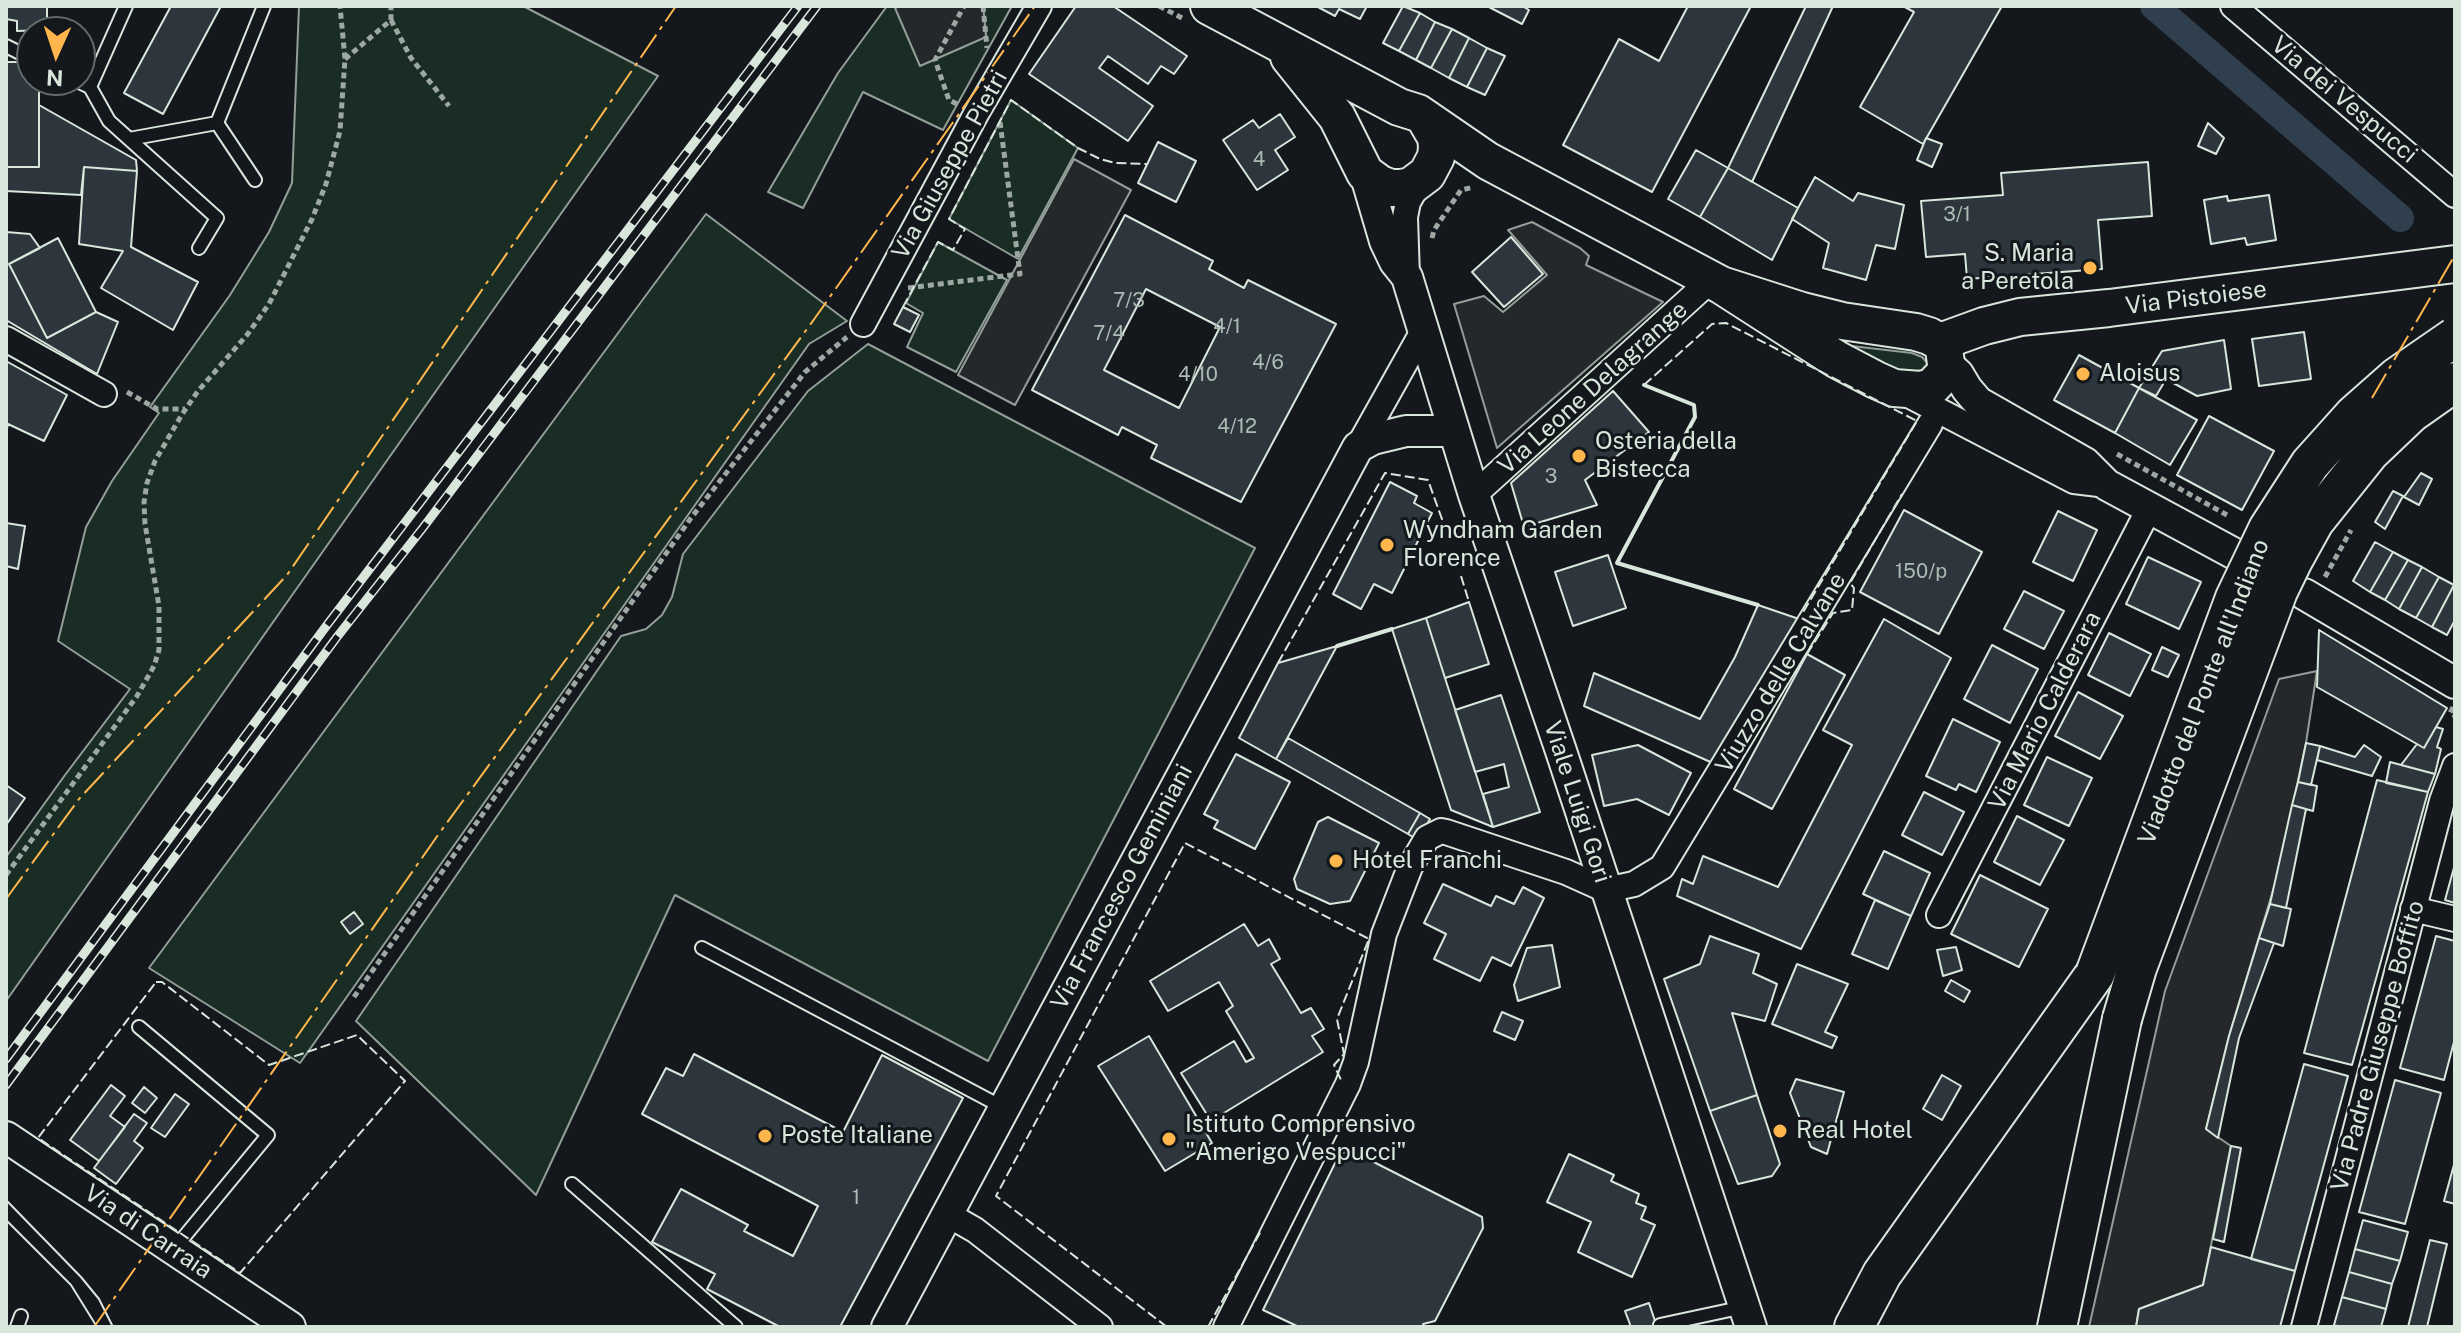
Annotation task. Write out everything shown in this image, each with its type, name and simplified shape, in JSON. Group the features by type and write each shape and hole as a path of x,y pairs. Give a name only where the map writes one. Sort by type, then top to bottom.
{"highway":[{"name":"Viadotto del Ponte all'Indiano","path":"1854,1327 1882,1274 2095,974 2235,598 2268,529 2310,464 2354,415 2397,377 2455,337"},
{"name":"Viadotto del Ponte all'Indiano","path":"2057,1327 2122,1019 2137,968 2278,591 2314,522 2370,452 2411,413 2455,382"}],"main road":[{"path":"1209,6 1412,113 1484,174"},
{"path":"1280,46 1337,117 1361,163 1380,184 1391,188 1411,186 1460,164 1716,282 1802,311 1842,321 1916,332 1944,353 1943,377 1932,387 1894,388 1836,359 1716,282"},
{"path":"1361,163 1356,143 1363,124 1379,111 1412,113 1436,137 1436,157 1423,178"},
{"name":"Via Pistoiese","path":"1944,353 1984,326 2020,317 2125,307 2455,264"}],"street":[{"name":"Via Giuseppe Pietri","path":"863,324 976,114 1039,6"},
{"name":"Via dei Vespucci","path":"2233,6 2455,195"},
{"name":"Viale Luigi Gori","path":"1361,163 1385,241 1395,262 1407,277"},
{"name":"Viale Luigi Gori","path":"1423,178 1408,202 1405,217 1407,277 1474,495 1747,1317"},
{"name":"Via Leone Delagrange","path":"1474,495 1716,282"},
{"name":"Via Francesco Geminiani","path":"887,1327 1423,331"},
{"path":"6,339 104,394"},
{"path":"1944,353 1978,402 2085,463 2107,485 2244,559"},
{"path":"2455,369 2411,400 2365,445 2333,485 2305,527 2299,591 2455,683"},
{"path":"1894,388 2074,481 2107,485"},
{"name":"Viuzzo delle Calvane","path":"1606,890 1634,884 1662,867 1930,424"},
{"path":"1358,447 1373,439 1406,431 1454,431"},
{"name":"Via Mario Calderara","path":"1939,915 2150,507"},
{"name":"Via Padre Giuseppe Boffito","path":"2304,1327 2442,801 2455,766"},
{"path":"1226,1327 1348,1084 1356,1062 1384,934 1410,867 1427,838 1441,831 1446,832 1566,872 1606,890"},
{"path":"2413,909 2455,919"},
{"name":"Via di Carraia","path":"6,1137 290,1327"},
{"path":"947,1214 975,1230 1100,1327"}],"lane":[{"path":"96,74 126,6"},
{"path":"217,123 264,6"},
{"path":"95,96 109,121 217,218 199,248"},
{"path":"129,139 217,123"},
{"path":"217,123 255,180"},
{"path":"702,948 1004,1108"},
{"path":"139,1027 268,1135 174,1249"},
{"path":"572,1184 736,1327"},
{"path":"1660,1325 1747,1317"}],"path":[{"path":"6,875 137,696 154,666 159,650 159,606 145,524 147,483 155,461 186,409 269,304 312,219 326,184 340,131 345,59 340,6"},
{"path":"391,6 391,20 411,58 449,106"},
{"path":"964,6 935,60 949,100 965,108"},
{"path":"983,6 989,61"},
{"path":"345,59 391,20"},
{"path":"907,289 1020,274 999,114"},
{"path":"1431,241 1434,230 1461,190 1484,174"},
{"path":"354,997 691,518 805,372 863,324"},
{"path":"104,394 127,392 157,409 186,409"},
{"path":"2111,451 2233,518"},
{"path":"2299,591 2359,517"}],"green space":[{"path":"299,6 523,6 658,76 6,1001 6,857 130,689 58,641 86,527 112,481 159,413 150,407 230,295 269,232 292,183"},
{"path":"887,6 900,6 896,7 986,37 983,6 1012,6 943,130 863,92 803,208 768,192 838,73"},
{"path":"1011,100 1078,148 1018,259 949,219"},
{"path":"706,214 847,321 809,344 300,1063 149,968"},
{"path":"938,242 1007,280 956,372 907,347 923,313 906,303"},
{"path":"868,344 1255,548 988,1061 675,895 536,1195 356,1021 621,636 646,629 662,615 672,597 683,554 808,391"},
{"path":"1843,345 1912,353 1922,357 1929,365 1918,382"}],"shaded area":[{"path":"983,6 986,37 920,66 895,8"},
{"path":"1074,159 1131,190 1015,405 958,375"},
{"path":"1532,222 1580,248 1589,256 1586,265 1663,302 1497,448 1454,304 1484,296 1503,312 1547,275 1508,230"},
{"path":"2317,671 2306,743 2278,874 2229,1036 2206,1129 2231,1146 2203,1285 2139,1309 2136,1327 2089,1327 2165,991 2279,679"}],"building":[{"path":"6,6 47,6 47,16 16,16 16,21 6,19"},
{"path":"171,6 221,6 163,114 124,93"},
{"path":"1076,6 1113,6 1187,56 1174,74 1161,66 1148,84 1108,56 1099,68 1153,106 1128,141 1029,74"},
{"path":"1316,6 1367,6 1360,19 1339,9 1335,16"},
{"path":"1403,6 1420,13 1399,51 1383,43"},
{"path":"1487,6 1522,6 1529,10 1522,24"},
{"path":"1688,6 1751,6 1652,192 1563,145 1619,39 1659,61"},
{"path":"1806,6 1833,6 1752,182 1728,168"},
{"path":"1903,6 2002,6 1923,144 1860,107 1914,12"},
{"path":"1420,13 1435,22 1416,60 1399,51"},
{"path":"1435,22 1452,29 1431,68 1416,60"},
{"path":"1452,29 1469,38 1449,78 1431,68"},
{"path":"1469,38 1487,48 1467,87 1449,78"},
{"path":"1487,48 1505,56 1485,95 1467,87"},
{"path":"6,62 16,62 16,96 39,96 39,167 6,167"},
{"path":"39,105 136,160 137,171 84,167 81,195 6,191 6,167 39,167"},
{"path":"1280,114 1295,137 1275,150 1288,170 1257,190 1223,140 1253,120 1259,128"},
{"path":"2208,123 2224,138 2216,154 2198,146"},
{"path":"1926,138 1942,144 1932,167 1917,160"},
{"path":"1158,142 1196,161 1176,202 1138,183"},
{"path":"1696,150 1728,168 1700,217 1668,199"},
{"path":"2148,162 2152,216 2098,220 2102,269 1967,279 1965,254 1926,257 1921,201 2003,195 2001,173"},
{"path":"84,167 137,171 131,247 198,282 173,330 101,288 123,251 79,244"},
{"path":"1728,168 1798,208 1772,260 1700,217"},
{"path":"1815,177 1853,201 1858,193 1904,205 1895,249 1876,245 1866,280 1823,268 1829,243 1792,219"},
{"path":"2269,195 2276,240 2247,245 2245,238 2211,244 2204,200 2227,196 2228,201"},
{"path":"1125,215 1213,261 1209,269 1244,288 1248,280 1336,324 1241,502 1151,458 1157,445 1122,427 1118,435 1032,390","holes":["1146,289 1220,327 1179,408 1104,370"]},
{"path":"6,232 30,234 40,248 9,264 47,338 96,312 118,322 97,374 6,320"},
{"path":"1511,237 1543,274 1504,307 1472,272"},
{"path":"58,238 96,312 47,338 9,264"},
{"path":"903,307 919,315 910,332 894,324"},
{"path":"2304,332 2311,379 2259,386 2252,339"},
{"path":"2224,340 2231,389 2197,396 2166,379 2156,396 2139,388 2162,351"},
{"path":"2079,355 2139,388 2115,433 2054,400"},
{"path":"6,361 67,395 44,441 8,424 6,433"},
{"path":"2139,388 2197,420 2170,465 2115,433"},
{"name":"Osteria della Bistecca","path":"1613,391 1649,432 1585,480 1597,505 1524,527 1511,483"},
{"path":"2209,416 2274,451 2242,510 2177,475"},
{"path":"2421,473 2432,479 2419,505 2404,497"},
{"name":"Wyndham Garden Florence","path":"1390,482 1417,496 1414,503 1432,513 1392,593 1374,584 1361,609 1333,594"},
{"path":"2393,491 2403,496 2385,529 2375,522"},
{"path":"1904,510 1982,552 1939,634 1860,592"},
{"path":"2058,511 2097,530 2073,581 2033,562"},
{"path":"6,523 25,526 18,569 6,566"},
{"path":"2375,542 2393,552 2370,592 2353,581"},
{"path":"2393,552 2408,560 2385,600 2370,592"},
{"path":"1608,555 1626,608 1573,626 1555,572"},
{"path":"2148,557 2201,582 2179,629 2126,604"},
{"path":"2408,560 2422,567 2399,609 2385,600"},
{"path":"2422,567 2439,577 2416,618 2399,609"},
{"path":"2439,577 2454,585 2432,627 2416,618"},
{"path":"2454,585 2455,620 2447,635 2432,627"},
{"path":"2024,591 2064,611 2044,649 2004,629"},
{"path":"1469,602 1489,664 1445,678 1426,618"},
{"path":"1758,605 1799,619 1715,764 1584,706 1594,673 1700,719 1735,657"},
{"path":"1426,618 1493,827 1451,810 1392,629"},
{"path":"1884,619 1951,658 1801,949 1677,896 1682,879 1693,884 1703,856 1778,887 1852,745 1823,730"},
{"path":"2319,630 2447,708 2424,748 2317,687"},
{"path":"2109,633 2151,654 2130,696 2088,675"},
{"path":"1992,645 2038,669 2010,723 1964,699"},
{"path":"1337,646 1276,759 1239,738 1278,663"},
{"path":"2162,647 2179,655 2168,677 2152,670"},
{"path":"1807,654 1845,675 1772,809 1734,789"},
{"path":"2078,692 2123,716 2100,759 2055,736"},
{"path":"1501,695 1540,812 1493,827 1483,794 1509,787 1504,764 1475,772 1455,710"},
{"path":"1953,719 2000,742 1976,792 1959,784 1956,790 1926,776"},
{"path":"2436,727 2443,729 2437,747 2441,749 2435,774 2401,765 2417,744 2424,748"},
{"path":"1288,738 1420,813 1408,834 1276,759"},
{"path":"2306,743 2320,746 2311,785 2298,782"},
{"path":"1638,745 1691,773 1669,815 1637,799 1604,806 1592,755"},
{"path":"2364,745 2381,757 2372,776 2317,760 2320,746 2355,757"},
{"path":"1236,754 1290,782 1255,849 1214,828 1218,821 1204,814"},
{"path":"2047,757 2092,778 2069,826 2024,805"},
{"path":"2390,762 2435,774 2428,792 2386,783"},
{"path":"2377,780 2428,792 2352,1065 2304,1053"},
{"path":"2298,782 2317,786 2313,811 2292,805"},
{"path":"6,785 25,798 6,825"},
{"path":"1924,792 1964,812 1942,855 1902,835"},
{"path":"2292,805 2306,809 2286,908 2270,904"},
{"path":"1420,813 1430,819 1418,840 1408,834"},
{"path":"2017,816 2064,840 2040,885 1994,862"},
{"name":"Hotel Franchi","path":"1328,817 1379,843 1350,901 1330,904 1297,889 1294,879 1318,822"},
{"path":"1884,851 1930,873 1911,916 1863,894"},
{"path":"2455,864 2455,903 2445,900"},
{"path":"1980,875 2048,909 2019,967 1951,934"},
{"path":"1443,884 1491,906 1496,896 1514,904 1523,887 1544,898 1511,966 1492,957 1480,981 1434,959 1446,934 1424,923"},
{"path":"1875,900 1911,916 1888,969 1852,954"},
{"path":"2270,904 2291,909 2283,946 2259,938"},
{"path":"354,912 363,924 350,934 341,922"},
{"path":"1244,924 1258,946 1269,939 1280,959 1271,964 1301,1013 1311,1008 1324,1029 1312,1036 1323,1052 1211,1121 1181,1073 1234,1041 1246,1062 1254,1058 1226,1011 1233,1006 1219,982 1168,1011 1150,981"},
{"path":"1710,936 1759,954 1753,973 1777,984 1765,1021 1732,1013 1757,1095 1710,1111 1664,979 1700,964"},
{"path":"2436,936 2455,941 2455,1038 2444,1080 2400,1068"},
{"path":"2259,938 2274,943 2239,1038 2218,1138 2206,1129 2229,1036"},
{"path":"1552,945 1560,987 1518,1001 1514,985 1527,948"},
{"path":"1956,947 1962,970 1943,976 1937,950"},
{"path":"1797,964 1848,984 1825,1032 1837,1037 1832,1048 1772,1024"},
{"path":"1951,980 1970,991 1964,1002 1945,991"},
{"path":"1502,1012 1523,1021 1515,1040 1494,1031"},
{"path":"1149,1036 1212,1143 1165,1171 1098,1066"},
{"path":"694,1054 843,1132 882,1055 963,1098 840,1327 780,1327 707,1289 715,1274 652,1242 681,1189 748,1225 744,1231 793,1256 818,1206 642,1114 666,1068 683,1076"},
{"path":"2304,1064 2348,1076 2295,1271 2251,1259"},
{"path":"1942,1075 1961,1086 1942,1120 1923,1109"},
{"path":"1796,1079 1844,1092 1827,1154 1811,1147 1790,1093"},
{"path":"2395,1080 2441,1093 2405,1224 2359,1212"},
{"path":"111,1085 125,1096 110,1116 125,1127 99,1161 70,1140"},
{"path":"144,1087 157,1098 145,1113 132,1103"},
{"path":"175,1094 189,1104 165,1137 151,1128"},
{"path":"1757,1095 1780,1164 1772,1176 1738,1184 1710,1111"},
{"path":"134,1114 147,1123 134,1141 143,1148 116,1184 94,1168"},
{"path":"2231,1146 2241,1148 2224,1242 2213,1239"},
{"path":"1347,1151 1482,1217 1483,1228 1435,1321 1423,1324 1424,1327 1299,1327 1263,1310 1339,1155"},
{"path":"1569,1154 1614,1175 1611,1181 1639,1194 1636,1203 1646,1207 1641,1219 1655,1225 1632,1277 1578,1252 1591,1222 1547,1202"},
{"path":"2455,1161 2455,1204 2444,1201"},
{"path":"2363,1220 2408,1232 2400,1261 2355,1249"},
{"path":"2430,1240 2447,1244 2427,1327 2408,1327"},
{"path":"2211,1247 2295,1271 2280,1327 2136,1327 2139,1309 2203,1285"},
{"path":"2355,1249 2400,1261 2392,1284 2349,1272"},
{"path":"2349,1272 2392,1284 2386,1309 2342,1297"},
{"path":"2342,1297 2386,1309 2381,1327 2334,1325"},
{"path":"1649,1303 1657,1327 1631,1327 1625,1311"}],"waterway":[{"path":"2154,6 2400,218"}],"tram line":[{"path":"6,1200 81,1277 99,1299 113,1327"},
{"path":"6,1220 71,1285 97,1327"}],"railway":[{"path":"6,1059 327,625 798,6"},
{"path":"6,1085 337,637 817,6"}],"fence":[{"path":"903,307 938,242 953,250 965,229 949,219 1011,100 1078,148 1100,159 1147,164"},
{"path":"1644,385 1712,324 1726,323 1917,421 1799,619"},
{"path":"1278,663 1385,473 1428,480 1448,536"},
{"path":"1807,654 1833,613 1852,610 1854,588 1850,583 1902,494"},
{"path":"1461,576 1469,602"},
{"path":"1167,1327 996,1196 1185,843 1369,939 1337,1019 1344,1054 1334,1065 1342,1082"},
{"path":"156,982 162,982 269,1065 357,1035 405,1081 240,1273 38,1138 156,982"},
{"path":"1208,1327 1262,1229"}],"wall":[{"path":"1644,385 1694,405 1695,417 1617,563 1758,605"},
{"path":"1337,646 1392,629"}],"power":[{"path":"6,899 79,799 287,575 676,6"},
{"path":"94,1327 438,835 815,318 1035,6"},
{"path":"2372,398 2455,255"}],"place":[{"name":"S. Maria a Peretola","path":"2090,268"},
{"name":"Aloisus","path":"2083,374"},
{"name":"Osteria della Bistecca","path":"1579,456"},
{"name":"Wyndham Garden Florence","path":"1387,545"},
{"name":"Hotel Franchi","path":"1336,861"},
{"name":"Real Hotel","path":"1780,1131"},
{"name":"Poste Italiane","path":"765,1136"},
{"name":"Istituto Comprensivo \"Amerigo Vespucci\"","path":"1169,1139"}]}
